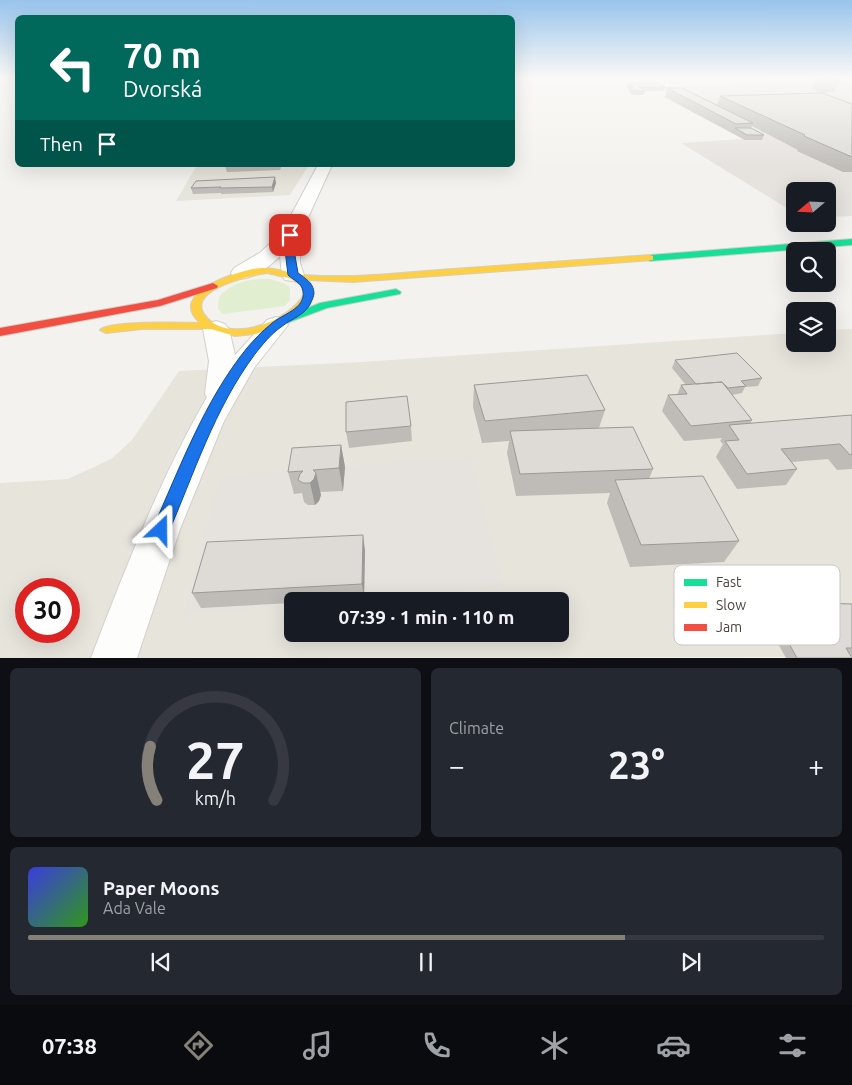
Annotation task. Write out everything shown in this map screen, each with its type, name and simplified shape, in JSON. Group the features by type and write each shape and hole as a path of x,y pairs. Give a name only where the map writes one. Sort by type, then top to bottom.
{"main road":[{"path":"0,332 160,303 213,286 242,273 268,270 295,276 353,279 852,242"},
{"path":"443,284 578,263"},
{"path":"282,322 300,311 307,301 309,292 306,283 295,276"},
{"path":"213,286 198,302 197,311 201,319 213,327"},
{"path":"94,331 142,326 213,327 248,331 282,322 324,305 405,290"},
{"path":"0,342 28,339"}],"street":[{"path":"242,273 268,256 290,235 324,167"},
{"path":"290,235 290,250 295,276"},
{"path":"114,658 147,561 220,396 251,351 282,322"},
{"path":"213,327 223,356 220,396"}],"shaded area":[{"path":"683,108 852,108 852,216 836,217 836,182 786,182 786,207 681,143 743,139"},
{"path":"196,167 308,167 290,195 176,201"},
{"path":"852,329 852,657 0,658 0,483 68,479 111,459 132,440 179,371 361,362 786,334 786,352 836,352 836,330"},
{"path":"470,457 503,587 446,592 284,592 284,607 183,615 221,476"}],"green space":[{"path":"270,279 286,284 290,288 290,300 285,306 223,314 218,309 219,297 236,284 249,280"}],"building":[{"path":"705,108 722,108 753,123 736,124"},
{"path":"746,108 852,108 852,157"},
{"path":"735,128 751,128 764,135 747,135"},
{"path":"275,177 272,187 191,188 196,181"},
{"path":"737,353 762,378 741,381 746,386 728,388 722,382 696,384 675,360"},
{"path":"587,375 605,410 485,421 474,385"},
{"path":"722,382 752,420 691,426 668,395 687,394 681,385"},
{"path":"407,396 411,426 346,432 346,402"},
{"path":"852,415 852,454 850,455 840,444 781,449 797,469 747,474 725,441 739,440 729,425"},
{"path":"633,427 653,469 520,474 510,431"},
{"path":"341,445 339,468 313,470 316,473 310,483 303,483 298,480 303,471 288,472 292,448"},
{"path":"703,476 739,541 641,545 615,480"},
{"path":"363,535 362,584 192,593 207,542"},
{"path":"840,604 852,604 852,648 846,648 852,658 797,658 790,645 840,645"}],"traffic: fast":[{"path":"650,258 852,242"},
{"path":"287,320 324,305 396,292"}],"traffic: slow":[{"path":"298,277 353,279 650,258"},
{"path":"267,270 293,275 306,284 309,294 304,305 292,316 255,330 235,332 216,327 201,318 196,304 200,297 209,289 222,281 237,276 267,270"},
{"path":"106,330 142,326 210,326"}],"traffic: jam":[{"path":"0,332 160,303 213,286"}],"route":[{"path":"161,530 220,396 251,351 264,336 276,325 300,311 307,301 309,292 306,283 293,275 290,263 290,235"}]}
